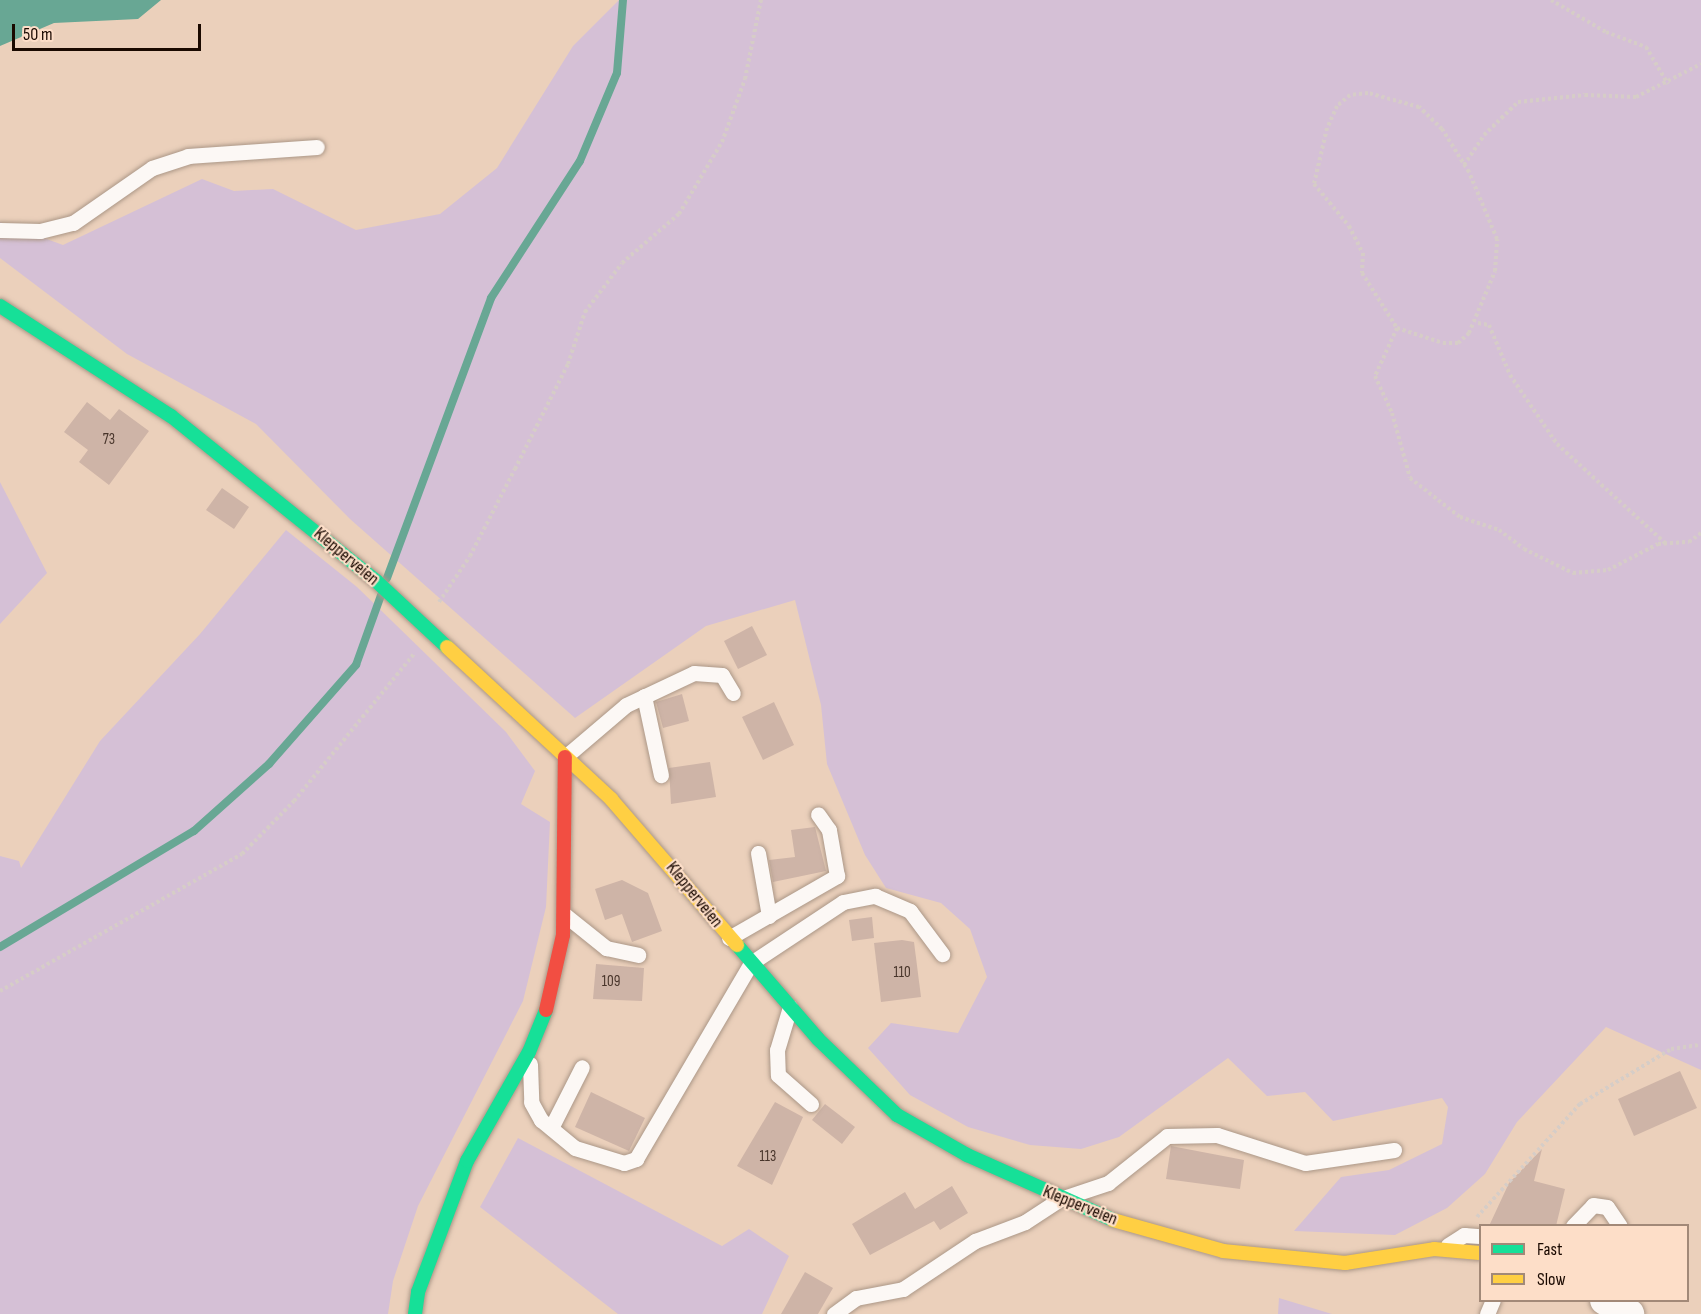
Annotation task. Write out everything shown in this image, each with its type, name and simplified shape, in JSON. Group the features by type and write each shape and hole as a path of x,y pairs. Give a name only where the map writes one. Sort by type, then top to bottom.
{"street":[{"name":"Klepperveien","path":"0,306 171,416 274,496 427,628 565,757 649,841 729,938 847,1070 897,1115 967,1155 1060,1199 1173,1239 1243,1254 1345,1263 1440,1250 1479,1253"},
{"path":"414,1314 418,1292 467,1161 529,1052 561,957 565,757"},
{"path":"1608,1302 1629,1314"}],"lane":[{"path":"0,230 40,231 73,223 152,168 188,156 317,147"},
{"path":"565,757 588,732 644,696 702,670 722,675 733,693"},
{"path":"644,696 662,776"},
{"path":"729,938 837,876 829,830 818,814"},
{"path":"758,853 769,916"},
{"path":"529,1052 531,1102 550,1128 592,1156 618,1163 636,1159 751,963 843,902 875,896 910,911 942,954"},
{"path":"563,913 606,948 638,955"},
{"path":"790,1007 777,1050 778,1075 811,1104"},
{"path":"550,1128 582,1067"},
{"path":"834,1314 856,1298 903,1289 975,1241 1025,1222 1060,1199 1108,1182 1167,1136 1183,1133 1217,1135 1305,1163 1394,1150"},
{"path":"1575,1224 1593,1205 1607,1207 1619,1224"},
{"path":"1440,1250 1464,1234 1479,1236"}],"path":[{"path":"0,992 242,854 294,801 427,628 470,556 568,364 585,312 622,263 679,214 722,142 745,79 761,0"},
{"path":"1551,0 1606,32 1646,47 1668,84"},
{"path":"1464,165 1484,135 1518,102 1585,95 1636,97 1668,84 1701,64"},
{"path":"1350,95 1394,99 1419,107 1442,129 1464,165 1497,239 1495,271 1478,323 1458,343 1443,343 1397,328 1362,273 1363,254 1349,226 1314,184 1326,128 1337,106 1350,95"},
{"path":"1478,323 1489,325 1510,375 1557,444 1665,543"},
{"path":"1397,328 1375,376 1392,413 1404,468 1430,497 1574,573 1608,570 1665,543 1689,542 1701,533"},
{"path":"1464,1234 1489,1198 1580,1104 1671,1049 1701,1045"}],"shaded area":[{"path":"619,0 1701,0 1701,1070 1606,1027 1517,1122 1485,1174 1447,1208 1395,1235 1294,1231 1341,1177 1389,1170 1442,1144 1448,1107 1442,1098 1333,1121 1305,1092 1267,1096 1228,1058 1119,1137 1081,1149 1030,1145 968,1127 910,1095 868,1048 891,1023 958,1033 987,977 970,929 941,903 886,888 865,855 827,764 821,705 795,600 706,626 575,718 350,519 256,424 127,354 0,258 0,222 63,245 202,179 234,191 273,189 356,230 440,214 497,168 573,46"},
{"path":"0,482 47,573 0,624"},
{"path":"286,530 357,587 506,732 535,771 521,804 550,822 546,907 523,1001 418,1206 393,1281 388,1314 0,1314 0,856 19,861 21,868 100,741 200,634"},
{"path":"518,1138 722,1246 749,1229 789,1256 762,1314 618,1314 480,1207"},
{"path":"1279,1298 1332,1314 1278,1314"}],"water":[{"path":"0,0 161,0 138,19 54,23 0,46"}],"building":[{"path":"87,402 110,420 119,409 149,431 109,485 79,462 88,450 64,432"},
{"path":"222,488 249,507 234,529 206,510"},
{"path":"752,626 767,655 738,669 724,641"},
{"path":"682,694 689,721 663,728 656,702"},
{"path":"774,702 794,745 763,760 742,717"},
{"path":"710,762 716,797 671,804 669,768"},
{"path":"815,827 826,871 773,882 769,860 795,857 791,830"},
{"path":"622,880 648,893 662,931 632,942 622,914 605,920 595,889"},
{"path":"872,917 874,938 852,941 849,920"},
{"path":"902,940 914,942 921,997 881,1002 874,943"},
{"path":"596,964 644,968 642,1001 593,999"},
{"path":"1680,1071 1697,1108 1634,1136 1618,1099"},
{"path":"591,1092 645,1118 629,1151 575,1127"},
{"path":"775,1102 803,1117 772,1185 737,1166"},
{"path":"825,1104 855,1127 842,1144 812,1120"},
{"path":"1171,1146 1244,1160 1240,1189 1166,1179"},
{"path":"1542,1149 1534,1181 1565,1189 1556,1224 1490,1224 1509,1183"},
{"path":"952,1186 968,1213 940,1230 934,1221 870,1255 852,1224 905,1192 915,1209"},
{"path":"805,1272 833,1288 818,1314 781,1314"}],"waterway":[{"path":"387,578 491,298 580,161 617,73 623,0"},
{"path":"0,947 194,831 269,764 356,665 381,595"}],"traffic: fast":[{"path":"0,306 171,416 376,581 447,647"},
{"path":"737,945 818,1039 897,1115 967,1155 1113,1220"},
{"path":"415,1314 418,1292 467,1161 529,1052 546,1010"}],"traffic: slow":[{"path":"447,647 611,799 737,945"},
{"path":"1113,1220 1223,1251 1345,1263 1434,1249 1479,1253"}],"traffic: jam":[{"path":"546,1010 563,935 565,757"}]}
